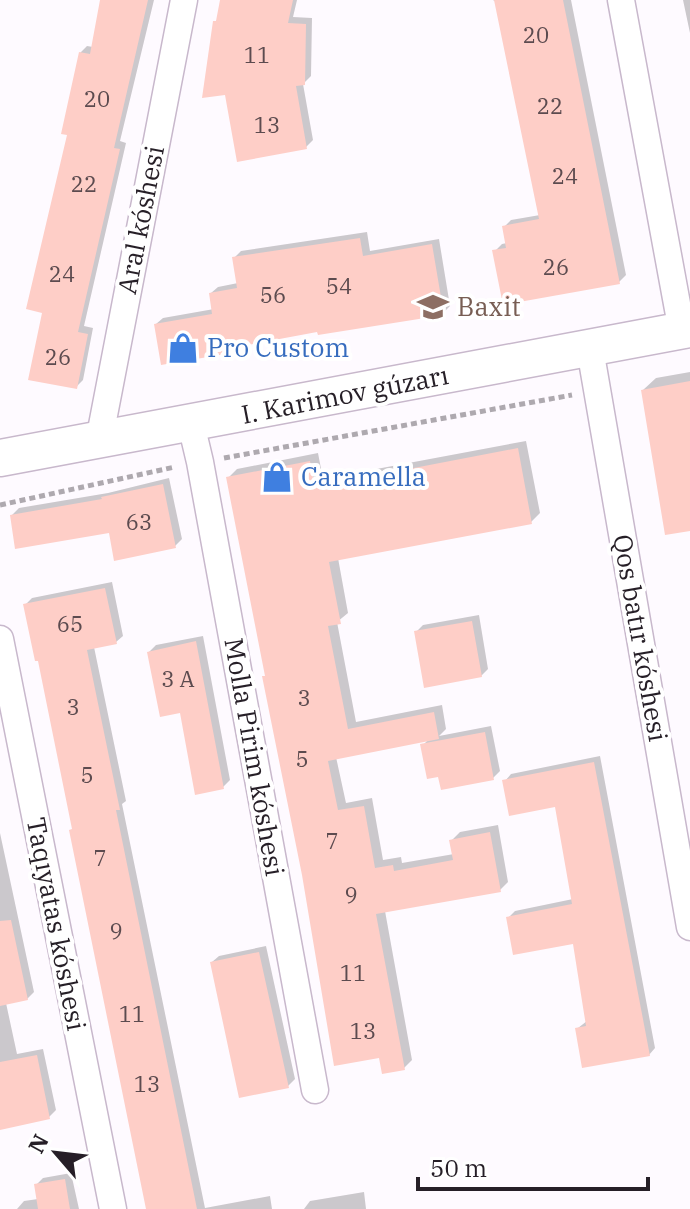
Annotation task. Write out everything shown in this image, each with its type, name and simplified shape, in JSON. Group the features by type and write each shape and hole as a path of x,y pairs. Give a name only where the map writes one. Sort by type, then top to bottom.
{"street":[{"name":"Aral kóshesi","path":"99,441 184,0"},
{"path":"621,0 686,330"},
{"name":"I. Karimov gúzarı","path":"0,458 686,330"},
{"name":"Qos batır kóshesi","path":"590,349 680,815 690,927"},
{"name":"Molla Pirim kóshesi","path":"191,424 315,1090"},
{"name":"Taqıyatas kóshesi","path":"0,639 113,1209"}],"path":[{"path":"0,505 200,462 598,390"}],"building":[{"path":"100,0 148,0 114,148 120,149 78,332 88,334 77,389 28,380 42,313 26,309 67,135 61,134 79,52 90,54"},
{"path":"220,0 293,0 288,23 306,24 305,85 296,86 307,149 237,162 225,95 202,98 213,21 216,21"},
{"path":"494,0 563,0 620,284 503,305 492,250 506,248 502,226 539,219"},
{"path":"360,238 363,256 432,244 444,315 318,335 317,332 242,346 243,351 161,365 154,324 212,314 209,293 237,288 232,257"},
{"path":"690,381 690,531 665,535 641,390"},
{"path":"518,448 532,524 329,562 341,624 328,626 348,729 434,712 439,739 328,761 338,810 364,806 375,868 393,865 394,871 453,860 449,840 490,832 501,892 376,914 405,1070 382,1074 379,1058 334,1066 302,875 226,477 310,461 315,487"},
{"path":"163,484 176,548 114,561 109,533 15,549 10,515 102,499"},
{"path":"105,588 117,644 87,650 120,810 116,810 197,1209 146,1209 38,661 35,661 23,604"},
{"path":"472,621 482,677 424,688 414,631"},
{"path":"196,641 224,789 195,795 180,713 160,717 147,652"},
{"path":"485,732 494,780 441,790 438,777 427,779 420,744"},
{"path":"594,762 650,1056 582,1068 575,1028 586,1026 573,944 513,955 506,917 572,904 555,807 509,816 502,780"},
{"path":"11,920 28,1000 0,1006 0,921"},
{"path":"259,952 289,1088 239,1098 210,962"},
{"path":"37,1055 50,1119 0,1130 0,1062"},
{"path":"65,1179 70,1209 38,1209 34,1184"}],"place":[{"name":"Baxit","path":"433,307"},
{"name":"Pro Custom","path":"183,348"},
{"name":"Caramella","path":"277,477"}]}
